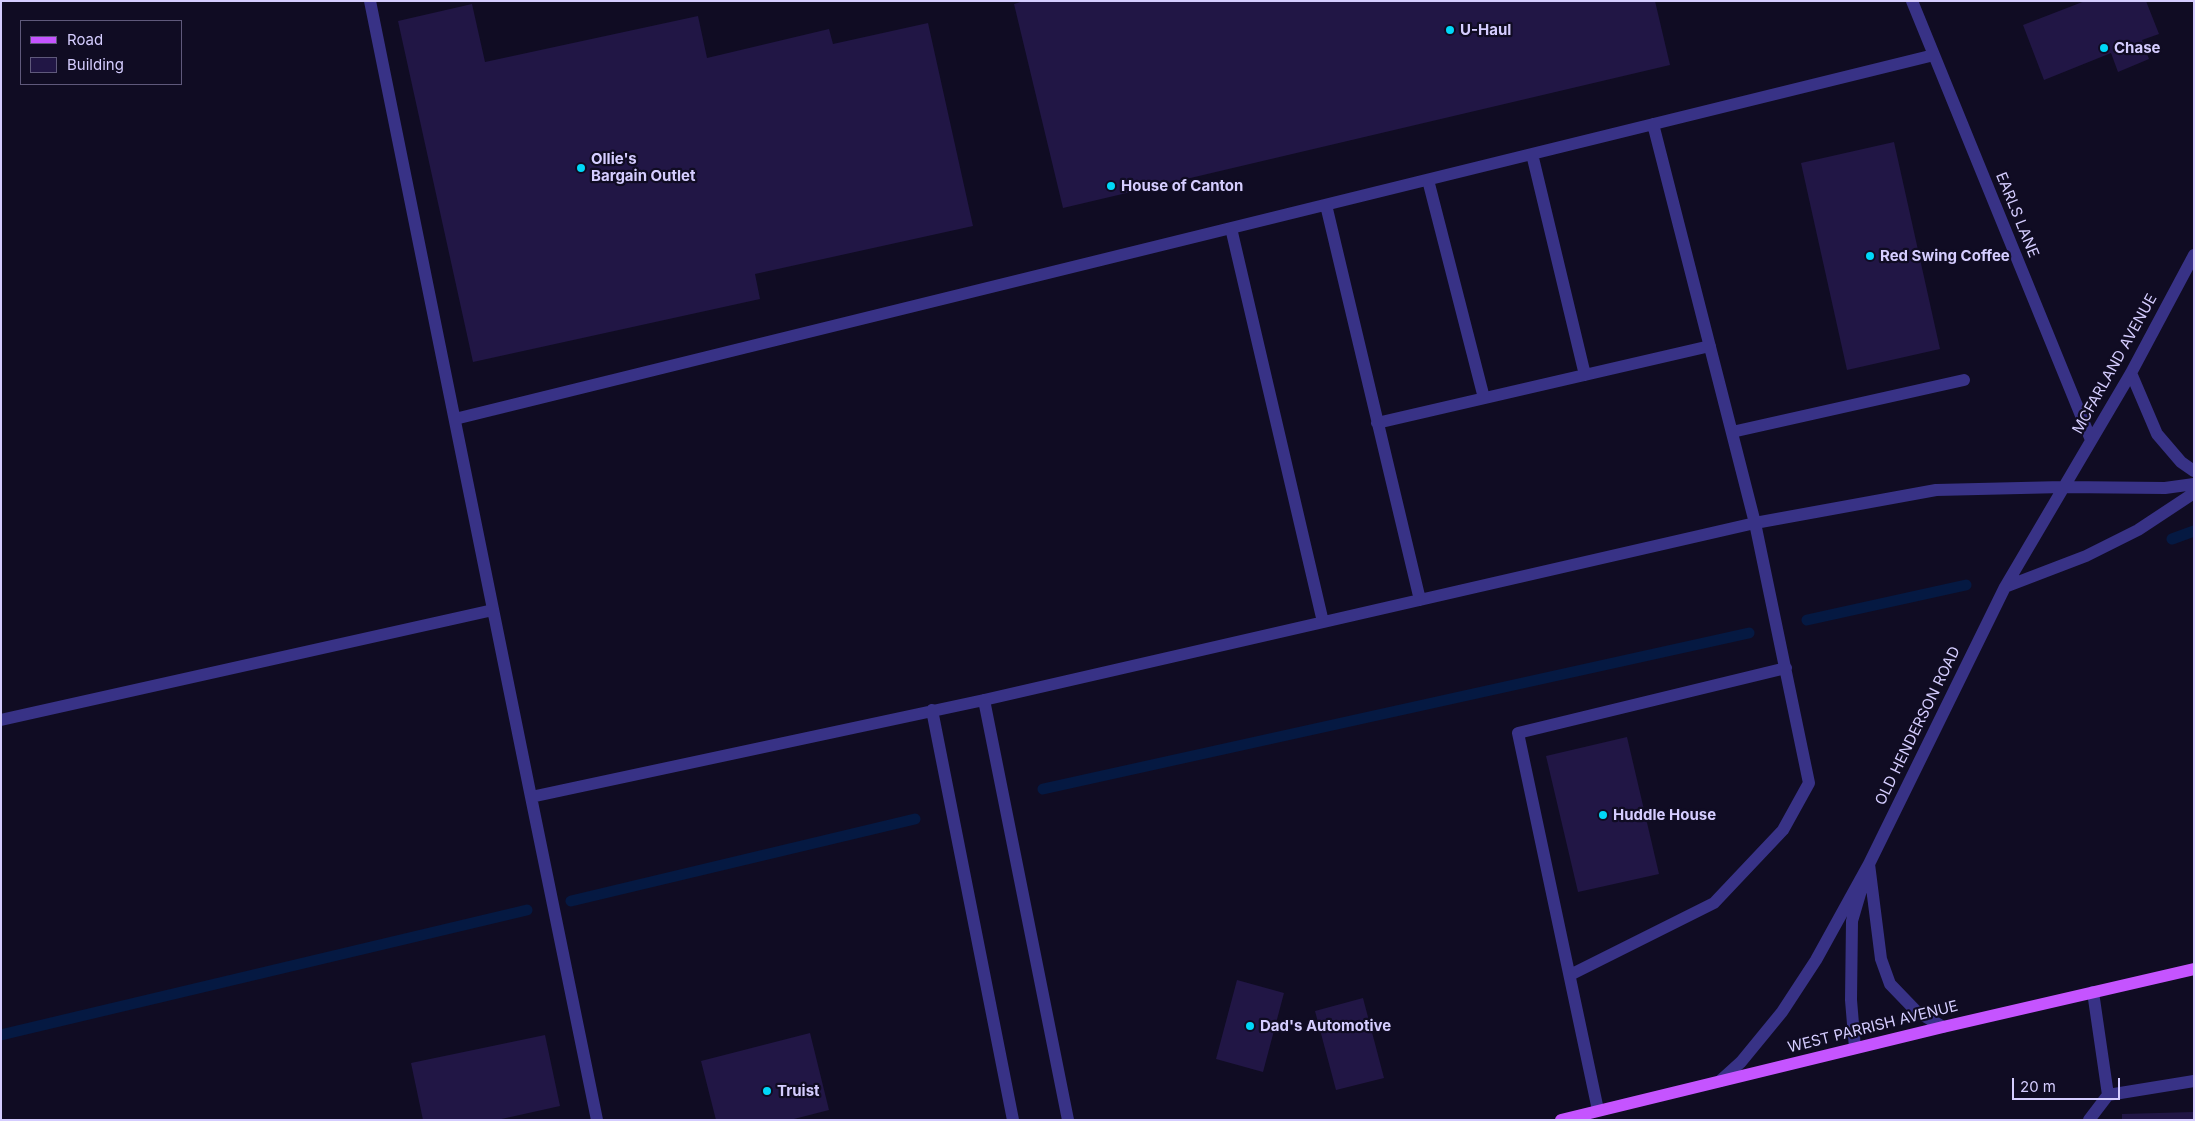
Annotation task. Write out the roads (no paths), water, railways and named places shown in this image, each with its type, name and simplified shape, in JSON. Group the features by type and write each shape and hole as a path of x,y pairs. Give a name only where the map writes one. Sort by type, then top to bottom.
{"main road":[{"name":"WEST PARRISH AVENUE","path":"1561,1120 1943,1027 2194,969"}],"street":[{"path":"370,1 597,1120"},
{"name":"EARLS LANE","path":"1912,1 2091,440"},
{"path":"455,419 1934,54"},
{"path":"1570,975 1714,903 1783,830 1809,783 1755,523 1653,124"},
{"path":"1532,154 1585,375"},
{"path":"1428,180 1484,398"},
{"path":"1326,205 1420,600"},
{"path":"1231,228 1323,622"},
{"name":"MCFARLAND AVENUE","path":"2063,487 2131,373 2194,255"},
{"path":"1377,423 1710,346"},
{"path":"2131,373 2157,434 2181,462 2194,471"},
{"path":"1732,432 1964,380"},
{"path":"531,797 984,700 1755,523 1936,490 2063,487 2165,488 2194,484"},
{"name":"OLD HENDERSON ROAD","path":"1720,1081 1741,1062 1782,1012 1816,960 1869,864 2005,587 2063,487"},
{"path":"2005,587 2086,556 2138,530 2194,493"},
{"path":"1,720 493,610"},
{"path":"1598,1110 1518,733 1786,668"},
{"path":"984,700 1068,1120"},
{"path":"932,710 1013,1120"},
{"path":"1869,864 1881,959 1890,984 1916,1011 1943,1027"},
{"path":"1855,1048 1850,1000 1852,921 1869,864"},
{"path":"2093,992 2108,1096"},
{"path":"2089,1120 2108,1096 2194,1081"}],"waterway":[{"path":"2172,539 2194,531"},
{"path":"1807,620 1966,585"},
{"path":"1043,789 1749,633"},
{"path":"571,901 915,819"},
{"path":"1,1035 527,910"}],"place":[{"name":"U-Haul","path":"1450,30"},
{"name":"Chase","path":"2104,48"},
{"name":"Ollie's Bargain Outlet","path":"581,168"},
{"name":"House of Canton","path":"1111,186"},
{"name":"Red Swing Coffee","path":"1870,256"},
{"name":"Huddle House","path":"1603,815"},
{"name":"Dad's Automotive","path":"1250,1026"},
{"name":"Truist","path":"767,1091"}]}
